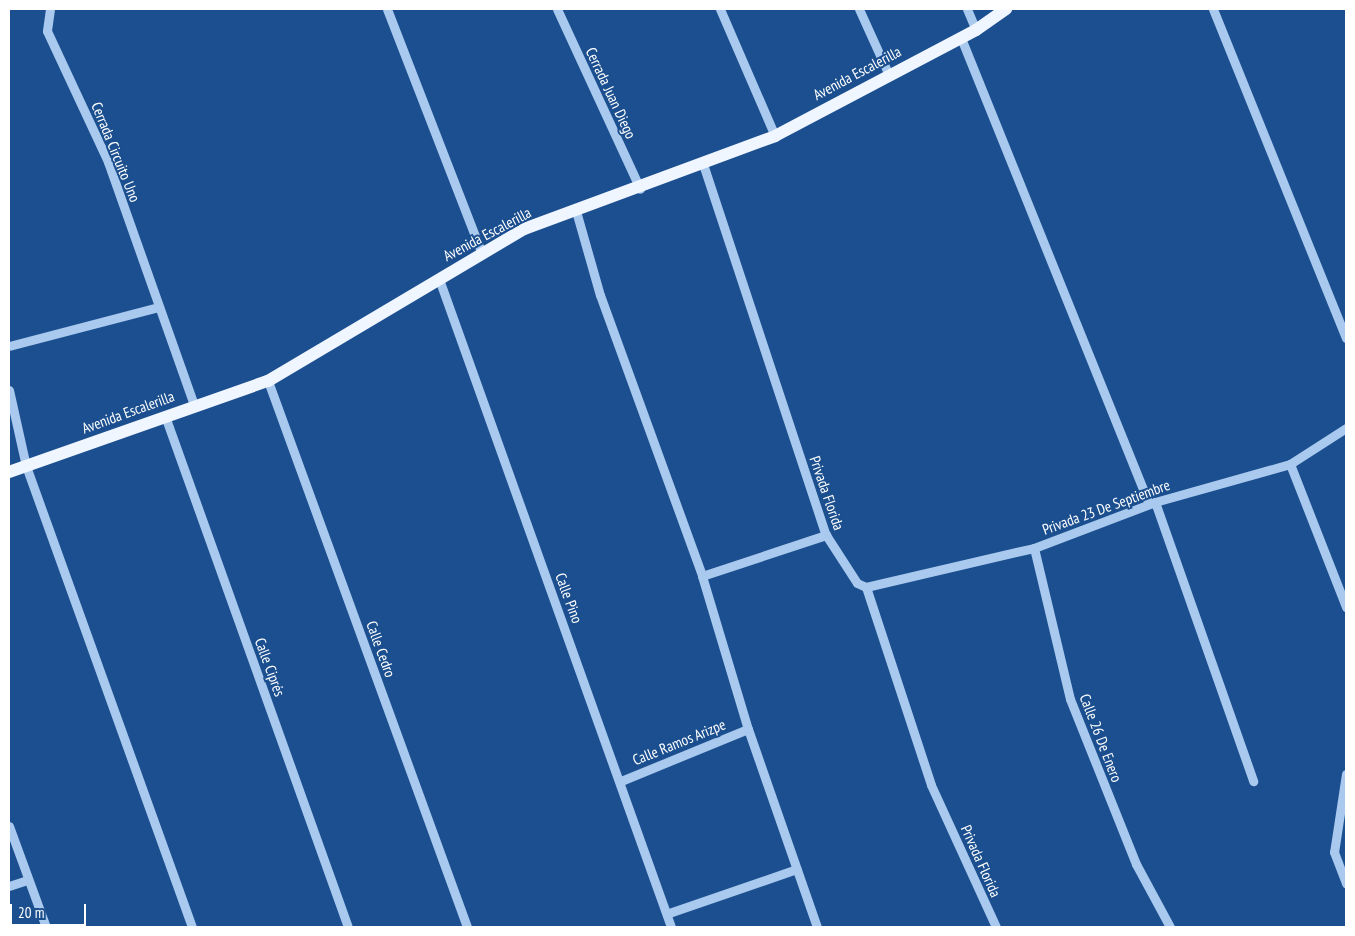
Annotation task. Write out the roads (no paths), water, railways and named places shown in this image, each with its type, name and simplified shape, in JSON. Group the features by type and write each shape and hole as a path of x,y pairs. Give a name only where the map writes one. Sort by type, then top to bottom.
{"main road":[{"name":"Avenida Escalerilla","path":"9,472 194,405 268,381 524,229 640,188 775,136 888,74 976,30 1006,9"}],"street":[{"name":"Cerrada Circuito Uno","path":"50,9 47,30 108,162 194,405"},
{"path":"387,9 482,254"},
{"name":"Cerrada Juan Diego","path":"557,9 640,188"},
{"path":"720,9 775,136"},
{"path":"859,9 888,74"},
{"path":"967,9 976,30"},
{"path":"1213,9 1346,338"},
{"path":"960,38 1152,503 1253,780"},
{"name":"Privada Florida","path":"702,164 826,535 857,583 866,587 931,785 996,927"},
{"path":"576,211 600,295 702,576 748,729 818,927"},
{"name":"Calle Pino","path":"438,279 669,913 671,927"},
{"path":"9,346 159,308"},
{"name":"Calle Cedro","path":"268,381 467,927"},
{"path":"9,390 26,466 192,927"},
{"name":"Calle Ciprés","path":"165,416 348,927"},
{"name":"Privada 23 De Septiembre","path":"866,587 1034,548 1152,503 1290,464 1346,428"},
{"path":"1290,464 1346,607"},
{"path":"702,576 826,535"},
{"name":"Calle 26 De Enero","path":"1034,548 1070,699 1136,864 1170,927"},
{"name":"Calle Ramos Arizpe","path":"621,781 748,729"},
{"path":"1346,776 1334,852 1346,884"},
{"path":"9,826 46,927"},
{"path":"669,913 797,869"},
{"path":"9,886 28,880"}]}
